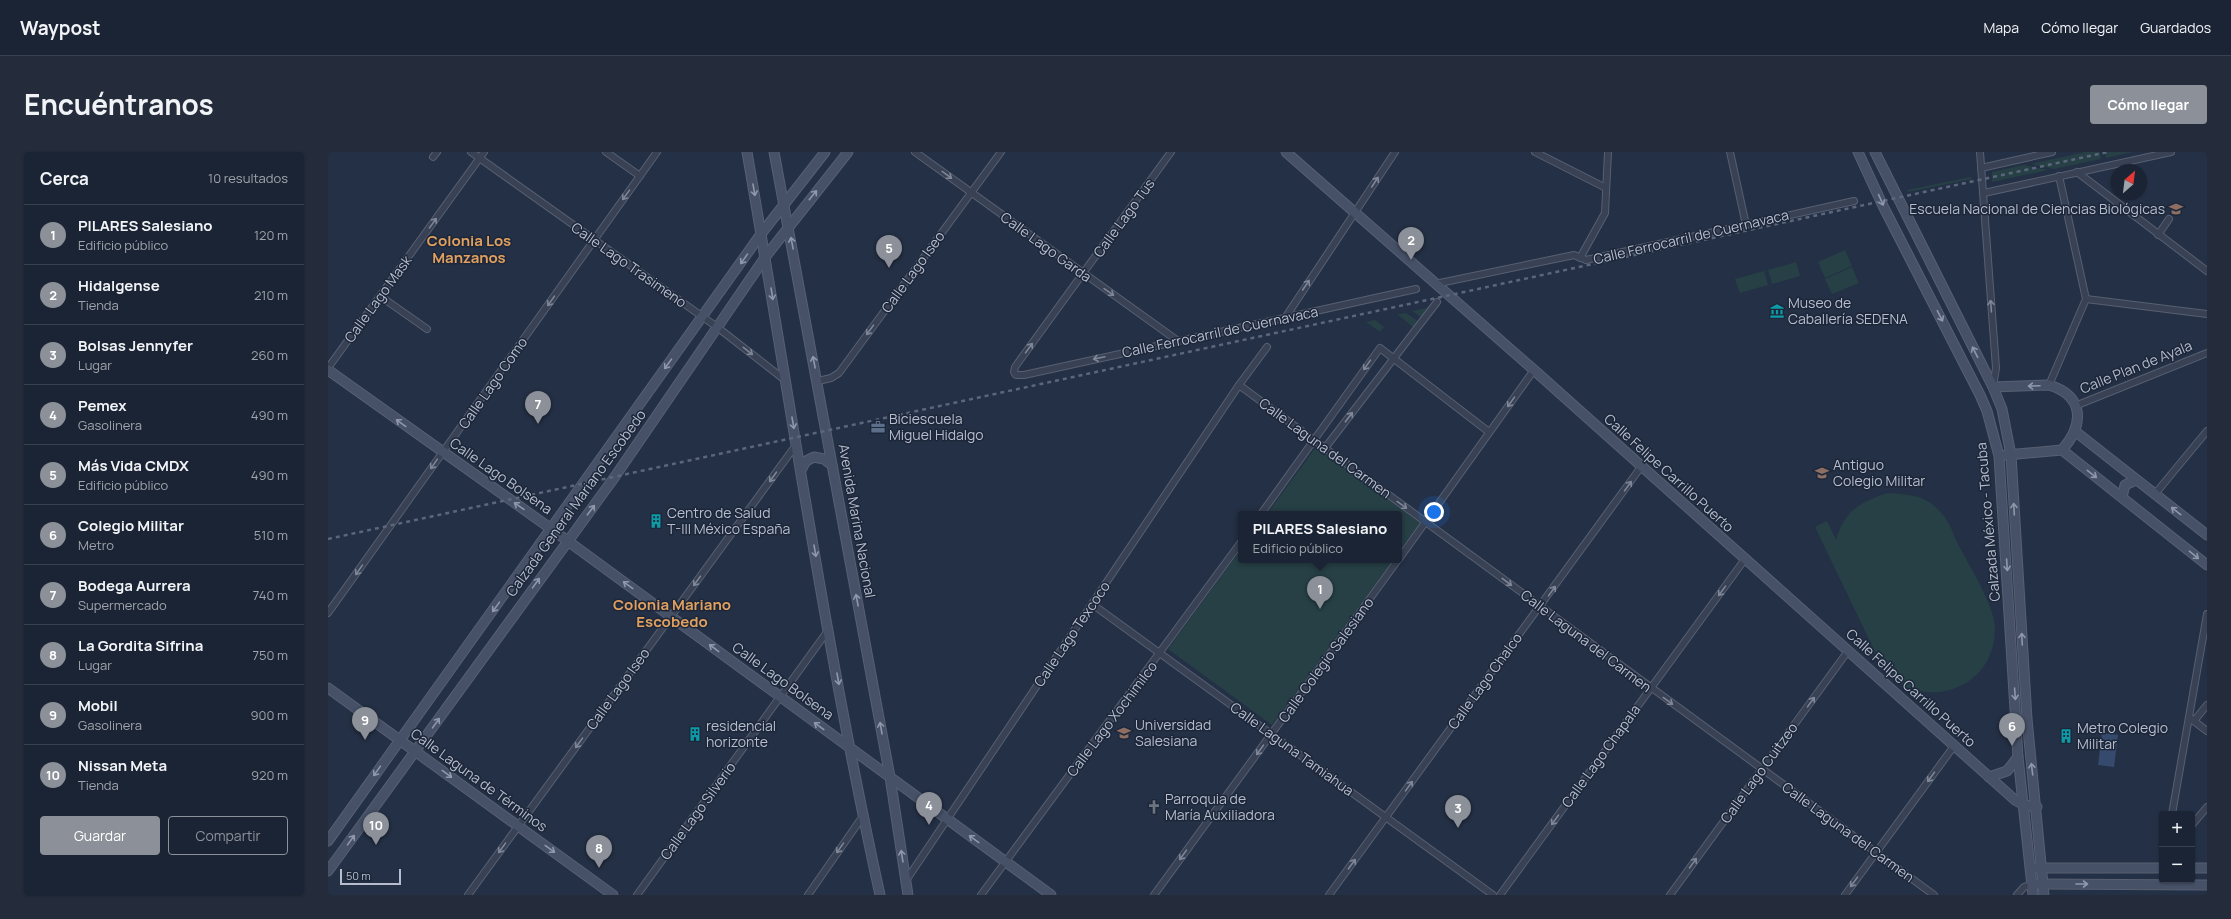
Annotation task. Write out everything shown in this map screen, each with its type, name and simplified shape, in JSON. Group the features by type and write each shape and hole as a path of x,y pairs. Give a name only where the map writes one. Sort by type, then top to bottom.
{"main road":[{"path":"747,152 850,748 880,895"},
{"name":"Avenida Marina Nacional","path":"774,152 818,381 828,444 890,777 908,895"},
{"name":"Calzada General Mariano Escobedo","path":"328,841 761,234 825,152"},
{"name":"Calzada General Mariano Escobedo","path":"328,871 614,478 766,256 848,152"},
{"name":"Calle Felipe Carrillo Puerto","path":"1288,152 2015,800 2024,805 2037,807"},
{"name":"Calzada México - Tacuba","path":"1858,152 1982,400 1992,428 1999,456 2018,757 2032,895"},
{"name":"Calzada México - Tacuba","path":"1874,152 1993,387 2002,409 2011,455 2027,719 2037,807 2044,895"},
{"path":"1870,176 1874,179 1881,178 1883,170"},
{"path":"1896,230 1896,226 1901,221 1907,222 1911,227"},
{"name":"Calle Lago Bolsena","path":"328,369 671,616 779,697 1051,895"},
{"name":"Calle Plan de Ayala","path":"1993,387 2049,385 2065,392 2072,398 2078,416 2076,432"},
{"path":"2062,450 2076,432 2207,535"},
{"path":"797,448 814,456 828,444"},
{"path":"1999,456 2062,450 2207,565"},
{"path":"801,470 806,461 814,456 824,458 832,465"},
{"path":"2122,497 2124,485 2136,480"},
{"name":"Calle Laguna de Términos","path":"328,688 613,895"},
{"path":"1989,777 2007,771 2018,757"},
{"path":"2030,868 2159,868"},
{"path":"2195,868 2207,868"},
{"path":"2032,884 2159,882"},
{"path":"2185,883 2207,884"}],"street":[{"name":"Calle Lago Trasimeno","path":"471,152 717,327 786,380"},
{"name":"Calle Lago Mask","path":"328,369 484,152"},
{"path":"606,152 640,176"},
{"name":"Calle Lago Como","path":"328,613 657,152"},
{"name":"Calle Lago Garda","path":"915,152 1178,341"},
{"name":"Calle Lago Iseo","path":"818,381 831,378 839,373 1001,152"},
{"name":"Calle Lago Tus","path":"1024,375 1016,374 1014,372 1015,367 1171,152"},
{"path":"1285,318 1395,152"},
{"path":"1535,152 1606,188"},
{"path":"1580,258 1605,213 1608,152"},
{"path":"1730,152 1746,225"},
{"path":"1980,152 1996,368 1993,387"},
{"path":"1981,168 2052,152"},
{"path":"1984,193 2171,152"},
{"path":"2076,172 2207,271"},
{"path":"2049,385 2086,299 2060,176"},
{"name":"Calle Ferrocarril de Cuernavaca","path":"1435,284 1574,255 1586,260 1854,201"},
{"path":"2158,235 2169,219"},
{"name":"Calle Ferrocarril de Cuernavaca","path":"1024,375 1416,288"},
{"path":"380,296 427,329"},
{"path":"2086,299 2207,314"},
{"path":"1326,448 1437,302"},
{"name":"Calle Lago Texcoco","path":"905,882 1239,386 1267,347"},
{"path":"1263,511 1378,349 1381,348 1394,357 1489,432"},
{"name":"Calle Plan de Ayala","path":"2075,406 2207,354"},
{"name":"Calle Colegio Salesiano","path":"1402,555 1534,370"},
{"name":"Calle Laguna del Carmen","path":"1239,386 1326,448 1651,689 1934,895"},
{"path":"2155,494 2207,431"},
{"name":"Calle Lago Iseo","path":"468,895 671,616 797,448"},
{"name":"Calle Lago Chalco","path":"1329,895 1641,467"},
{"name":"Calle Lago Xochimilco","path":"981,895 1238,546"},
{"name":"Calle Lago Chapala","path":"1500,895 1745,559"},
{"name":"Calle Colegio Salesiano","path":"1154,895 1396,563"},
{"name":"Calle Laguna Tamiahua","path":"1092,604 1492,895"},
{"path":"2173,811 2192,719 2207,614"},
{"name":"Calle Lago Silverio","path":"637,895 829,629"},
{"name":"Calle Lago Cuitzeo","path":"1670,895 1848,650"},
{"path":"2192,719 2207,705"},
{"path":"2192,719 2207,731"},
{"path":"1845,895 1954,746"},
{"path":"2195,821 2207,807"},
{"path":"808,895 863,816"},
{"path":"2017,895 2024,887 2032,884"}],"green space":[{"path":"2085,152 2100,152 2101,159 2054,169 2031,164"},
{"path":"2105,152 2133,152 2106,158"},
{"path":"2024,165 2048,170 1992,182 1992,172"},
{"path":"1971,177 1972,179 1908,192 1907,190"},
{"path":"1845,250 1852,266 1825,278 1818,262"},
{"path":"1796,262 1800,276 1772,284 1768,270"},
{"path":"1852,267 1859,283 1832,294 1825,279"},
{"path":"1764,271 1768,285 1740,293 1735,279"},
{"path":"1431,307 1422,318 1412,311"},
{"path":"1406,313 1419,322 1414,328 1397,314"},
{"path":"1375,320 1384,327 1380,332 1366,322"},
{"path":"1316,447 1420,523 1402,547 1402,511 1269,511"},
{"path":"1888,493 1919,497 1931,503 1943,514 1979,582 1988,601 1994,620 1994,641 1990,655 1983,668 1973,678 1962,685 1949,690 1935,692 1920,691 1906,687 1887,672 1879,660 1815,527 1827,521 1836,540 1839,530 1854,509 1869,500"},
{"path":"1238,553 1238,563 1391,563 1272,725 1168,649"}],"water":[{"path":"2102,733 2118,735 2114,767 2098,765"}],"railway":[{"path":"328,539 2108,152"}],"place":[{"name":"Escuela Nacional de Ciencias Biológicas","path":"2176,209"},
{"name":"Hidalgense","path":"1411,260"},
{"name":"Más Vida CMDX","path":"889,268"},
{"name":"Museo de Caballería SEDENA","path":"1777,311"},
{"name":"Bodega Aurrera","path":"538,424"},
{"name":"Biciescuela Miguel Hidalgo","path":"878,427"},
{"name":"Antiguo Colegio Militar","path":"1822,473"},
{"name":"Centro de Salud T-III México España","path":"656,521"},
{"name":"PILARES Salesiano","path":"1320,609"},
{"name":"Universidad Salesiana","path":"1124,733"},
{"name":"residencial horizonte","path":"695,734"},
{"name":"Metro Colegio Militar","path":"2066,736"},
{"name":"Mobil","path":"365,740"},
{"name":"Colegio Militar","path":"2012,746"},
{"name":"Parroquia de María Auxiliadora","path":"1154,807"},
{"name":"Pemex","path":"929,825"},
{"name":"Bolsas Jennyfer","path":"1458,828"},
{"name":"Nissan Meta","path":"376,845"},
{"name":"La Gordita Sifrina","path":"599,868"}],"district":[{"name":"Colonia Los Manzanos","path":"469,250"},
{"name":"Colonia Mariano Escobedo","path":"672,614"}]}
